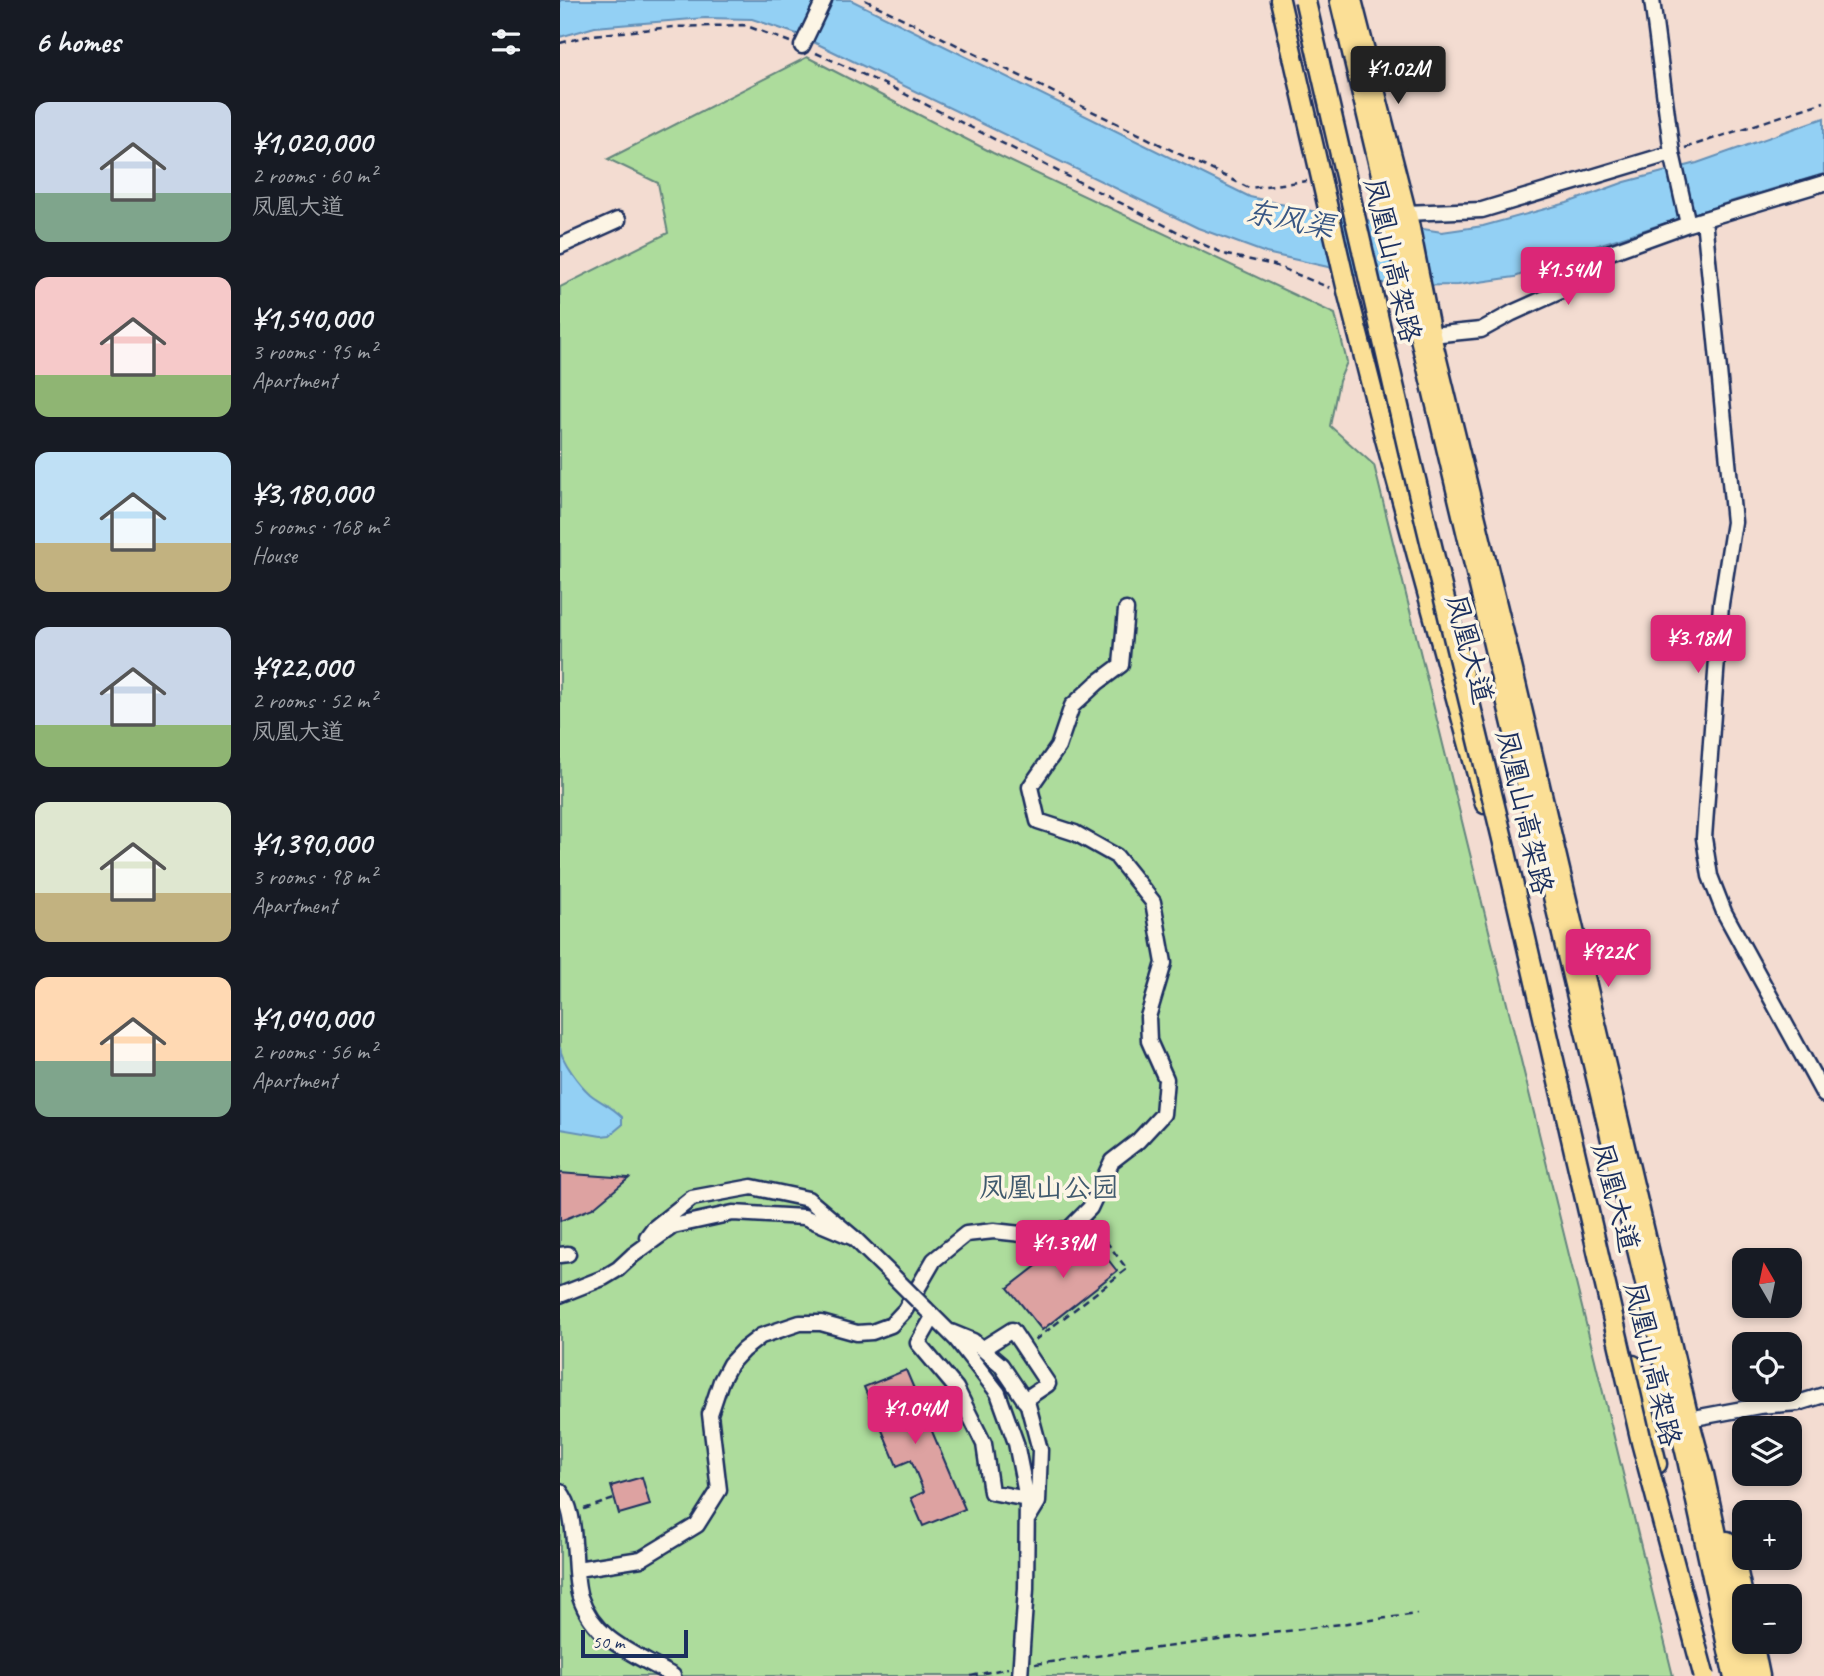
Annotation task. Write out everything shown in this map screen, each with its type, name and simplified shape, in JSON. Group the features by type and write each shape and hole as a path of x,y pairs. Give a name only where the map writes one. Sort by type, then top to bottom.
{"highway":[{"name":"凤凰山高架路","path":"1305,0 1407,448 1507,854 1642,1444 1705,1676"},
{"name":"凤凰山高架路","path":"1340,0 1684,1443 1734,1676"}],"main road":[{"path":"1271,0 1288,35"},
{"name":"凤凰大道","path":"1280,0 1347,290 1385,439 1639,1388 1705,1676"},
{"name":"凤凰大道","path":"1352,0 1407,218 1431,335 1704,1474 1747,1676"},
{"path":"1704,1474 1740,1584"},
{"path":"1755,1654 1760,1676"}],"street":[{"path":"802,46 824,0"},
{"path":"1652,0 1672,153 1688,224"},
{"path":"1407,218 1482,210 1672,153"},
{"path":"1431,335 1481,330 1561,291 1594,258 1688,224 1824,183"},
{"path":"1704,219 1734,522 1721,604 1704,838 1710,876 1724,912 1824,1095"},
{"path":"560,246 618,220"},
{"path":"577,1569 641,1559 697,1525 719,1490 710,1414 721,1381 730,1364 761,1336 800,1323 821,1323 857,1332 872,1332 891,1325 905,1310 934,1260 966,1234 994,1231 1039,1236 1070,1228 1090,1208 1112,1161 1138,1141 1163,1114 1166,1079 1149,1041 1148,1029 1148,1017 1164,963 1153,902 1116,856 1076,833 1038,821 1030,788 1059,747 1072,706 1121,664 1126,610"},
{"path":"634,1255 653,1229 692,1198 752,1187 808,1199 854,1238 956,1339 998,1393 1016,1443 1027,1499 1026,1589 1021,1671"},
{"path":"560,1295 618,1269 673,1226 733,1213 804,1217 854,1238"},
{"path":"929,1313 918,1343 956,1388 984,1444 991,1492 1027,1499"},
{"path":"947,1330 973,1341 1001,1365 1028,1405 1040,1450 1038,1502 1027,1520"},
{"path":"982,1349 1012,1330 1048,1384 1024,1400"},
{"path":"1689,1419 1759,1406 1798,1403 1824,1395"},
{"path":"560,1491 573,1523 579,1595 590,1619 619,1647 673,1676"}],"path":[{"path":"865,0 1249,188 1322,179"},
{"path":"560,43 619,32 744,24 802,46 897,90 1227,255 1274,265 1347,290"},
{"path":"1672,153 1824,102"},
{"path":"1024,1349 1127,1269 1096,1228"},
{"path":"570,1514 614,1499"},
{"path":"971,1676 1417,1614"}],"green space":[{"name":"凤凰山公园","path":"807,57 993,153 1335,314 1347,362 1339,381 1330,426 1374,465 1673,1676 560,1676 560,287 668,233 658,183 608,159"}],"water":[{"name":"东风渠","path":"560,0 851,0 1250,197 1316,212 1442,232 1483,226 1567,203 1625,182 1697,163 1824,118 1824,174 1586,249 1515,277 1458,285 1393,286 1266,253 1198,228 797,34 752,19 705,18 595,27 560,37"},
{"path":"560,1047 567,1066 581,1085 622,1117 622,1125 610,1135 560,1129"}],"building":[{"path":"560,1173 629,1178 593,1208 560,1221"},
{"path":"1084,1229 1117,1271 1042,1330 1008,1288"},
{"path":"906,1370 965,1509 923,1526 911,1498 924,1492 911,1460 897,1466 864,1387"},
{"path":"642,1477 650,1505 619,1514 611,1486"}]}
